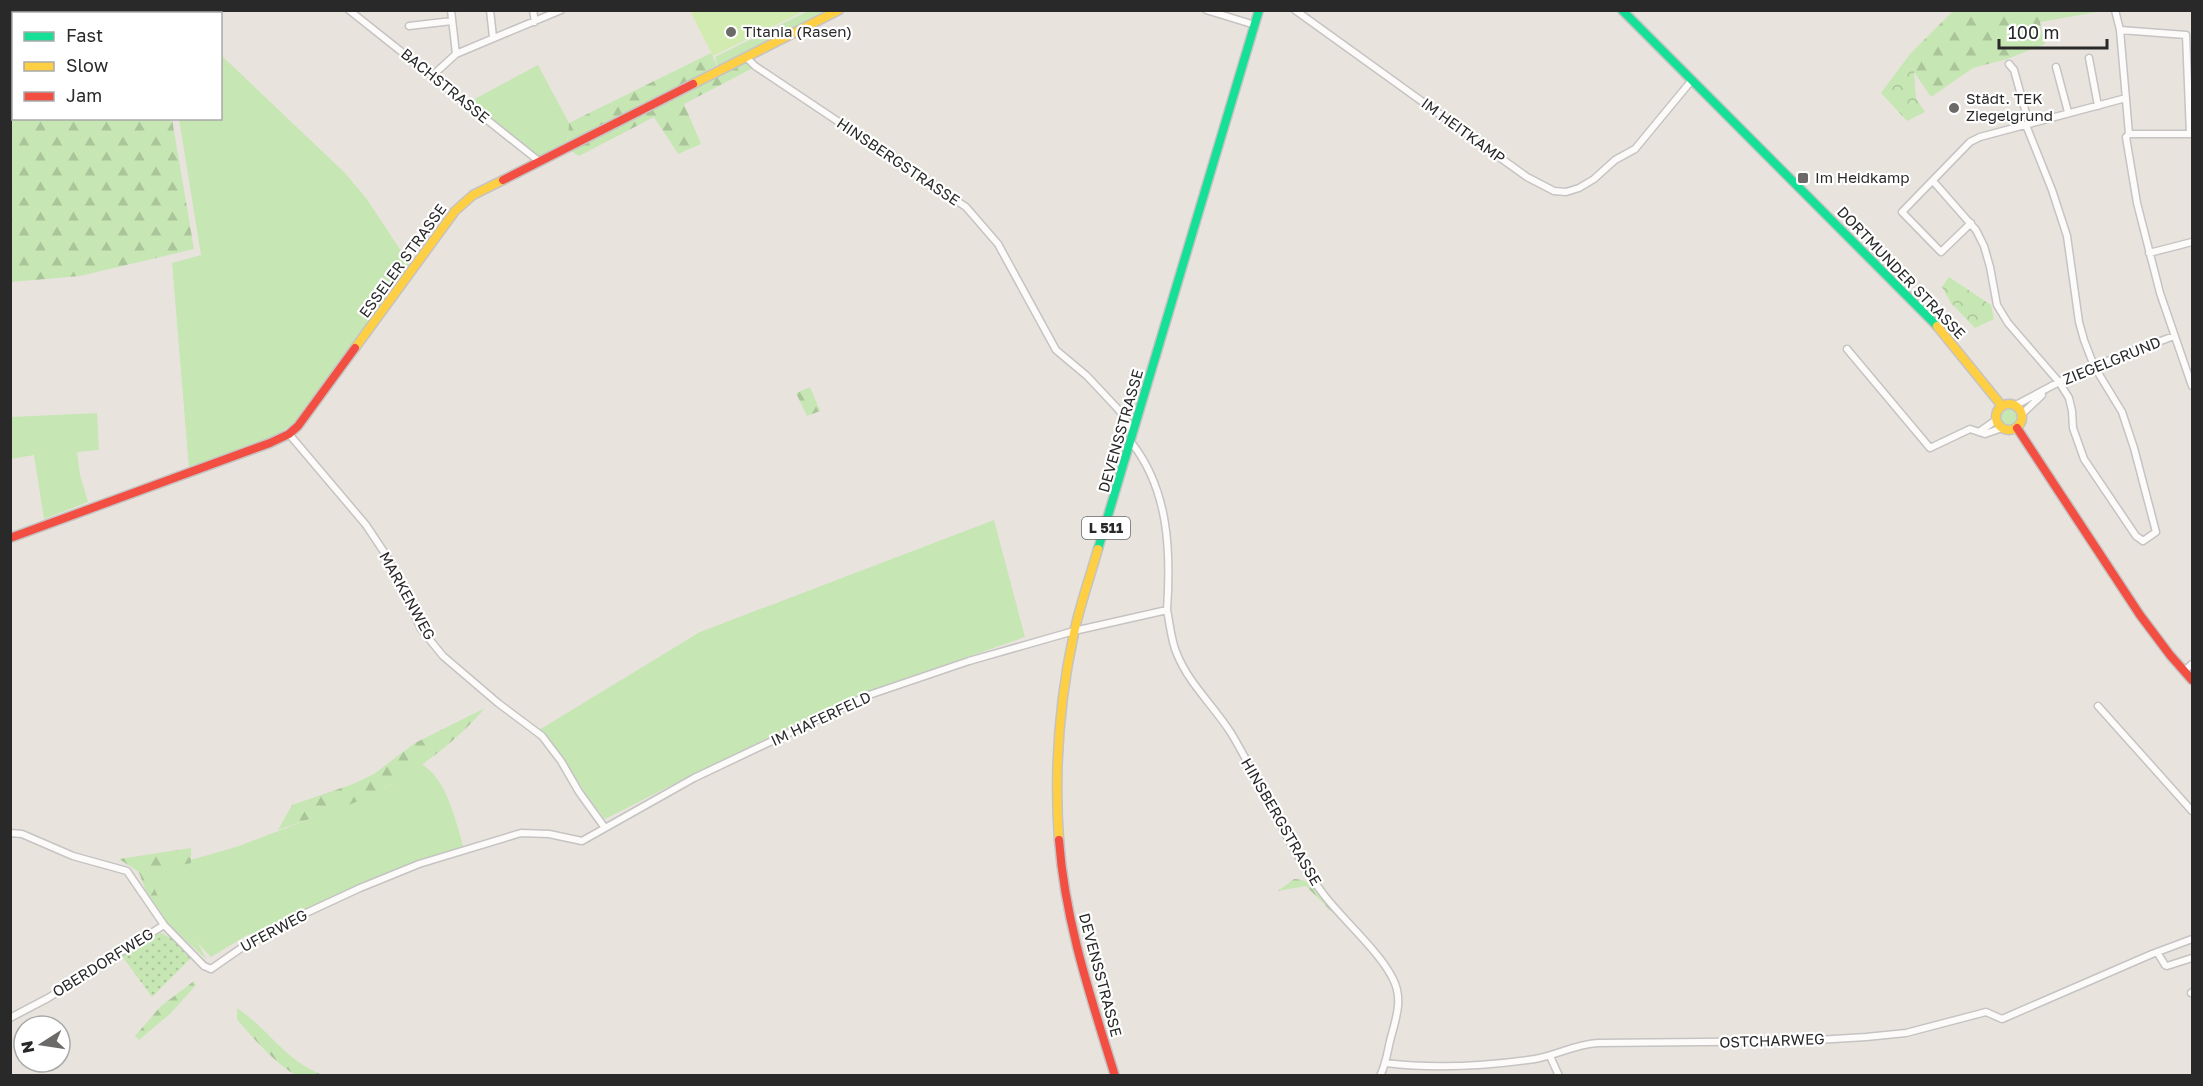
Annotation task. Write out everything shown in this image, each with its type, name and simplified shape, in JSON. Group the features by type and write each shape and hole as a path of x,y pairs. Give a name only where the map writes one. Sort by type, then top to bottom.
{"main road":[{"name":"ESSELER STRASSE","path":"10,538 289,434 298,426 455,210 473,195 839,10"},
{"name":"DEVENSSTRASSE","path":"1115,1076 1081,967 1067,906 1056,797 1060,710 1074,631 1259,10"},
{"name":"DORTMUNDER STRASSE","path":"1622,10 1904,291 1984,382 2002,406"},
{"path":"2016,405 2022,414 2020,424 2017,428 2010,430 2002,429 1996,420 1997,412 2002,406 2016,405"},
{"path":"2017,428 2039,465 2140,616 2193,680"}],"street":[{"name":"BACHSTRASSE","path":"349,10 540,162"},
{"path":"451,10 456,54"},
{"path":"490,10 493,37"},
{"path":"533,10 535,22"},
{"path":"432,76 456,54 561,10"},
{"path":"1206,10 1255,25"},
{"name":"IM HEITKAMP","path":"1295,10 1527,177 1554,191 1566,192 1579,189 1615,160 1637,147 1692,80"},
{"path":"2115,10 2120,30 2126,98 2129,134 2126,137 2137,203 2149,253 2174,336 2193,386"},
{"path":"409,26 452,21"},
{"path":"2120,30 2189,35 2191,134 2129,134"},
{"name":"HINSBERGSTRASSE","path":"746,57 754,66 966,207 998,244 1056,350 1087,376 1118,409 1135,432"},
{"path":"2089,58 2098,106"},
{"path":"1933,181 1971,223 1984,246 1997,305 2008,323 2059,382 2069,398 2073,428 2084,459 2136,536 2143,541 2156,532 2134,448 2122,412 2094,366 2079,322 2067,236 2027,124 2014,70 2009,64"},
{"path":"2056,67 2068,112"},
{"path":"1971,223 1941,252 1902,212 1970,142 1980,137 2068,112 2126,98"},
{"path":"2149,253 2193,242"},
{"name":"ZIEGELGRUND","path":"2016,405 2094,366 2174,336"},
{"path":"1847,349 1930,447 1970,429 1987,434 2002,429"},
{"name":"ZIEGELGRUND","path":"2022,414 2049,388"},
{"path":"1979,432 1996,420"},
{"name":"MARKENWEG","path":"289,434 366,525 386,555 422,628 442,656 542,736 604,828"},
{"name":"HINSBERGSTRASSE","path":"1131,442 1142,456 1160,498 1168,542 1167,610 1176,652 1186,674 1230,732 1299,857 1323,894 1380,959 1394,980 1398,1006 1386,1063"},
{"path":"1074,631 1167,610"},
{"name":"IM HAFERFELD","path":"582,841 694,778 869,695 969,661 1074,631"},
{"path":"2184,671 2193,664"},
{"path":"2098,706 2193,811"},
{"name":"UFERWEG","path":"10,833 22,834 73,856 127,871 164,926 204,966 211,969 263,933 360,888 419,864 521,833 549,834 582,841"},
{"name":"OBERDORFWEG","path":"10,1018 48,998 164,926"},
{"name":"OSTCHARWEG","path":"1386,1063 1484,1064 1550,1056 1586,1044 1801,1041 1866,1037 1906,1033 1986,1012 2002,1019 2157,952 2193,939"},
{"path":"2157,952 2167,966 2193,958"},
{"path":"1550,1056 1560,1076"},
{"path":"1380,1076 1386,1063"}],"green space":[{"path":"11,10 172,11 12,12 12,120 172,120 194,249 80,276 11,282"},
{"name":"Titania (Rasen)","path":"690,11 804,11 713,56"},
{"path":"808,11 830,11 718,66 715,57"},
{"path":"1953,11 2103,11 2040,22 2045,44 2007,59 1973,68 1931,97 1914,72 1910,54"},
{"path":"711,53 717,65 703,73 705,80 746,61 753,68 684,104 701,144 678,154 654,117 579,156 567,148 569,123"},
{"path":"1910,54 1916,98 1925,112 1907,121 1881,93"},
{"path":"222,56 344,172 366,198 411,266 295,423 266,441 189,468 172,263 201,255 179,120 222,120"},
{"path":"538,65 569,123 567,144 540,158 469,102"},
{"path":"1949,277 1991,305 1994,319 1975,328 1951,303 1942,287"},
{"path":"810,387 820,411 807,416 796,393"},
{"path":"2009,408 2015,411 2018,417 2015,423 2009,426 2003,423 2000,417 2003,411"},
{"path":"97,413 99,450 77,452 80,475 88,502 44,519 34,455 11,459 11,417"},
{"path":"994,520 1025,637 857,698 730,756 605,819 539,730 700,632"},
{"path":"485,708 465,730 440,751 389,786 349,805 278,830 292,805 353,784 374,774 415,743"},
{"path":"421,764 438,780 444,790 464,848 262,931 247,935 211,957 167,911 152,889 152,871 236,847 318,816 388,787"},
{"path":"191,848 191,863 152,871 154,886 166,909 200,947 206,959 169,925 145,889 139,872 119,859"},
{"path":"1294,879 1313,885 1335,911 1334,914 1306,886 1278,891"},
{"path":"161,933 175,940 192,957 152,997 122,956 149,936"},
{"path":"194,981 196,985 170,1014 139,1040 135,1036 161,1006"},
{"path":"237,1008 287,1053 309,1069 323,1075 300,1076 275,1060 237,1019"}],"traffic: fast":[{"path":"1098,549 1259,10"},
{"path":"1622,10 1937,326"}],"traffic: slow":[{"path":"693,84 839,10"},
{"path":"355,348 455,211 473,195 503,180"},
{"path":"1937,326 2002,406"},
{"path":"2009,404 2018,408 2022,417 2018,426 2009,430 2000,426 1996,417 2000,408 2009,404"},
{"path":"1059,840 1057,788 1061,710 1076,622 1098,549"}],"traffic: jam":[{"path":"503,180 693,84"},
{"path":"10,538 289,434 298,426 355,348"},
{"path":"2017,428 2140,615 2192,680"},
{"path":"1059,840 1073,930 1088,989 1115,1076"}],"place":[{"name":"Titania (Rasen)","path":"731,32"},
{"name":"Städt. TEK Ziegelgrund","path":"1954,108"},
{"name":"Im Heidkamp","path":"1803,178"}]}
